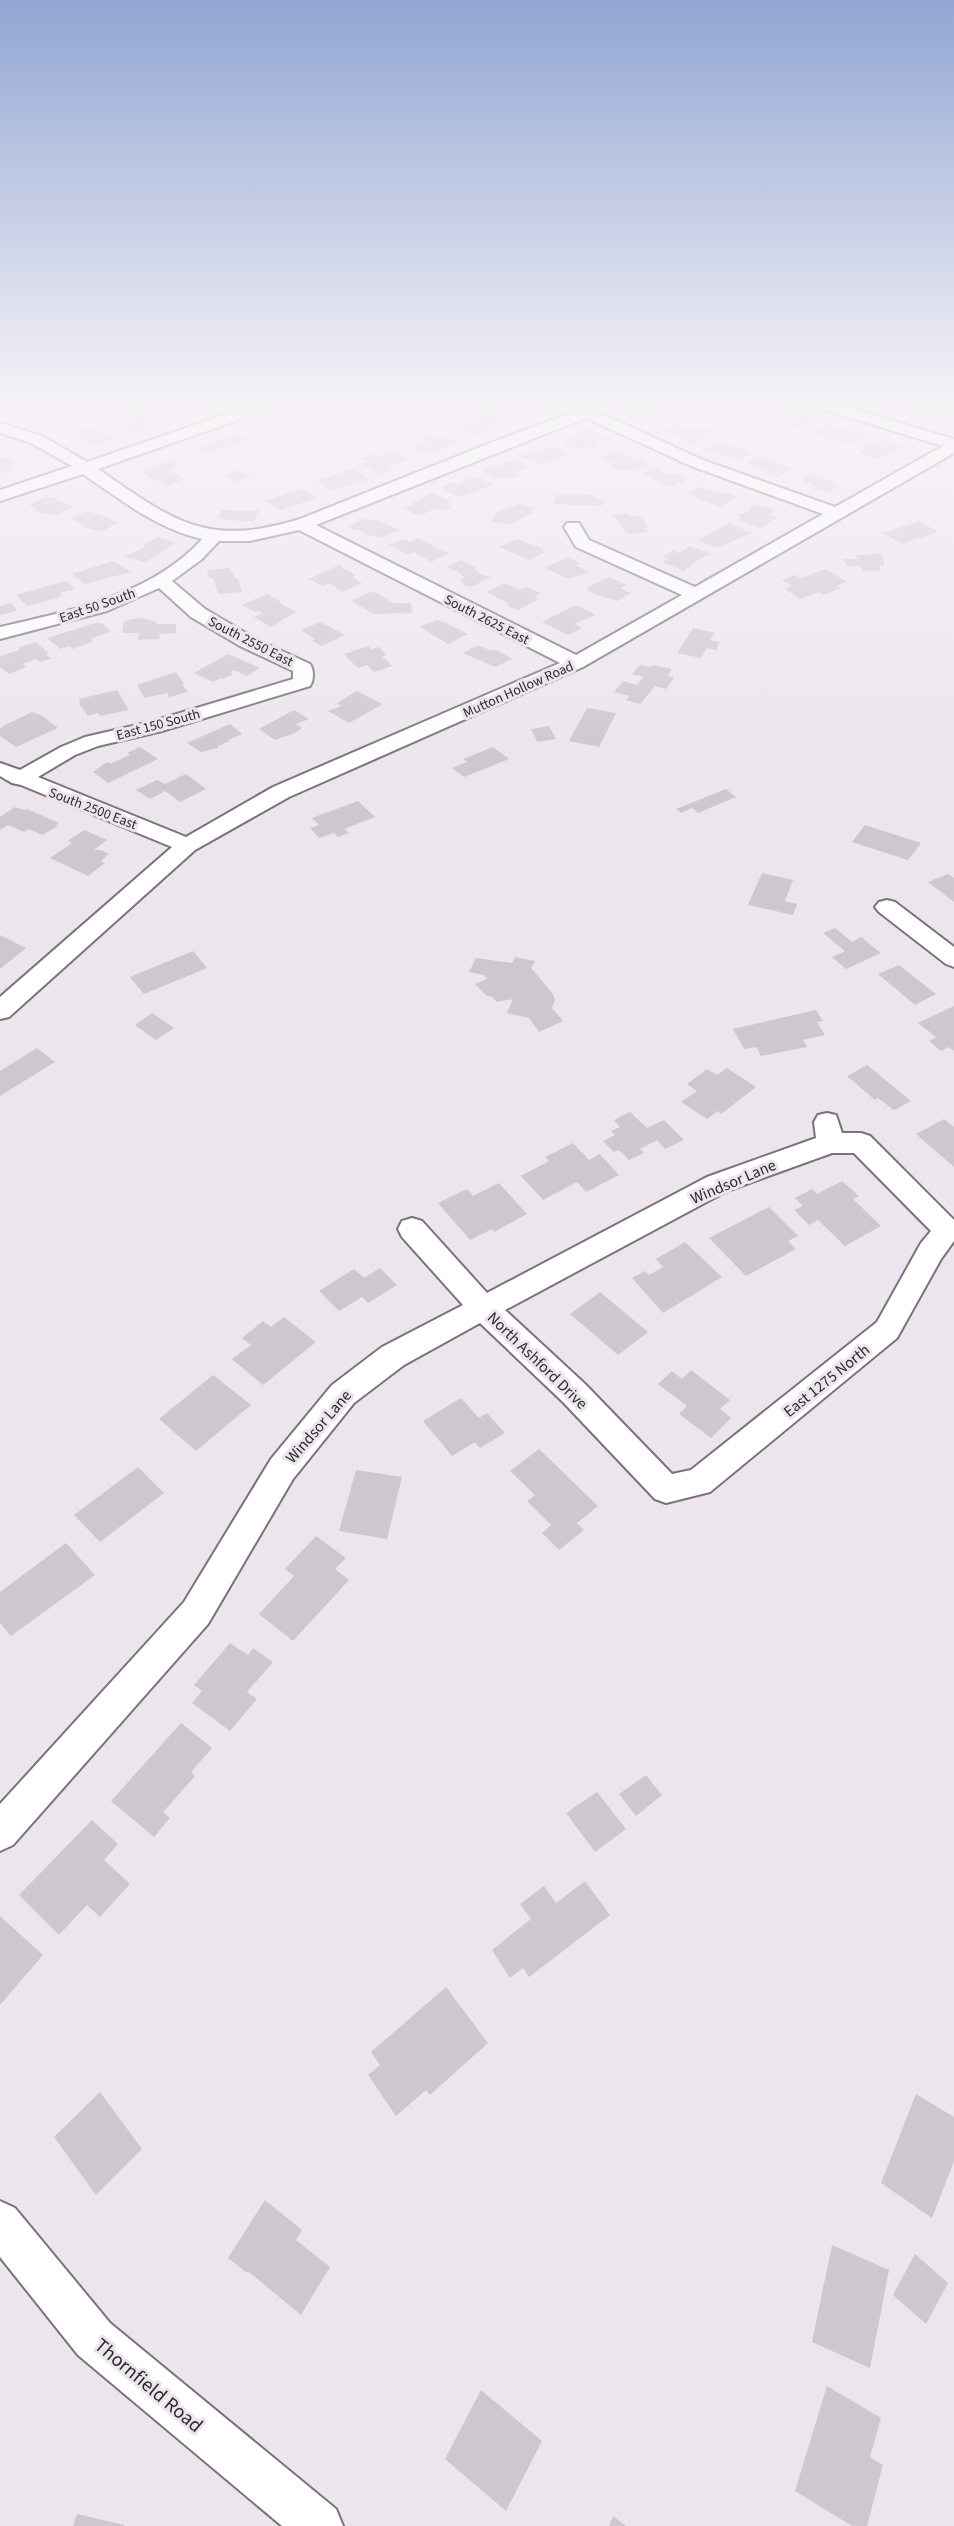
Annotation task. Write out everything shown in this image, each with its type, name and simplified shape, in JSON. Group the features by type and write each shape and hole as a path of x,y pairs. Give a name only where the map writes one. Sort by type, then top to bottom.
{"street":[{"path":"168,522 190,531 214,536 246,537 277,533 310,522"},
{"name":"Mutton Hollow Road","path":"0,1011 187,845 281,792 576,663 821,522"},
{"name":"South 2625 East","path":"302,525 576,663"},
{"path":"573,527 582,543 697,595"},
{"name":"East 50 South","path":"0,633 76,615 161,581 192,558 214,536"},
{"name":"South 2550 East","path":"161,581 198,613 247,642 303,668 303,682"},
{"name":"East 150 South","path":"9,774 92,741 155,727 303,682"},
{"name":"South 2500 East","path":"9,774 187,845"},
{"path":"887,907 954,959"},
{"name":"Windsor Lane","path":"0,1833 196,1613 282,1469 343,1394 393,1356 717,1184 828,1132 861,1143 947,1230"},
{"name":"North Ashford Drive","path":"412,1228 483,1308 574,1394 666,1490"},
{"name":"East 1275 North","path":"666,1490 699,1482 887,1330 931,1251 947,1230"},
{"name":"Thornfield Road","path":"0,2223 94,2339 319,2526"}],"building":[{"path":"78,522 118,523 100,532 83,527 86,526"},
{"path":"358,522 381,522 400,530 381,538 373,535 370,537 363,533 366,532 352,529 349,526"},
{"path":"494,522 515,522 509,525"},
{"path":"618,522 644,522 648,527 643,528 648,532 628,534"},
{"path":"743,522 770,522 761,528"},
{"path":"916,522 938,532 902,544 883,533"},
{"path":"729,523 752,533 717,548 698,540"},
{"path":"158,537 176,543 146,562 124,557 146,546 143,545"},
{"path":"418,538 438,550 450,553 431,562 414,552 408,555 389,545 403,539 410,542"},
{"path":"517,539 542,548 544,553 529,560 499,547"},
{"path":"690,546 712,554 699,559 684,571 662,562 668,559 662,557 673,550 679,553"},
{"path":"881,554 885,565 879,565 881,571 862,571 860,566 846,566 843,559 858,559 856,555"},
{"path":"568,557 581,564 576,565 589,572 569,579 545,568"},
{"path":"461,560 477,568 475,569 480,574 491,577 471,587 464,585 460,579 465,577 447,567"},
{"path":"113,561 131,572 85,584 72,574"},
{"path":"339,565 355,575 353,578 362,583 342,592 330,583 323,586 309,579"},
{"path":"230,568 235,578 238,578 242,592 218,594 213,578 209,578 207,570"},
{"path":"826,569 847,582 837,586 841,588 823,595 819,592 800,599 785,589 792,586 782,580 795,575 800,578"},
{"path":"609,577 627,585 620,588 631,593 617,601 592,593 586,588"},
{"path":"66,581 75,589 60,593 62,596 56,597 58,598 27,606 16,595"},
{"path":"504,583 520,590 527,587 541,593 534,597 539,599 518,610 486,592"},
{"path":"373,591 393,603 411,603 412,613 374,614 351,601"},
{"path":"267,594 296,612 271,627 254,617 263,613 255,612 242,605"},
{"path":"11,603 17,611 0,615 0,606"},
{"path":"576,605 596,615 574,624 582,628 568,635 542,622"},
{"path":"140,618 155,621 156,624 176,624 176,633 159,634 160,639 138,640 139,633 122,633 124,621"},
{"path":"437,620 468,634 448,644 420,627"},
{"path":"320,622 345,635 322,646 312,641 315,639 301,630"},
{"path":"101,623 111,631 73,649 70,646 60,649 47,638"},
{"path":"693,628 715,633 710,640 720,642 716,650 707,648 701,658 677,653"},
{"path":"35,642 49,653 46,655 52,658 40,662 36,659 23,664 26,667 9,674 0,667 0,656 20,650 18,648"},
{"path":"478,645 489,650 497,650 512,659 495,667 463,653"},
{"path":"368,646 371,649 379,647 386,655 382,656 392,666 374,672 367,665 358,668 344,654"},
{"path":"228,654 260,668 247,676 234,670 230,672 233,674 213,682 194,673"},
{"path":"640,665 672,669 667,676 674,678 666,689 655,686 640,704 626,700 629,696 614,692 623,681 637,685 643,677 632,674"},
{"path":"176,672 188,692 169,697 167,693 144,698 137,685"},
{"path":"117,690 129,710 88,716 80,705 79,699"},
{"path":"357,691 383,704 349,723 328,711 341,706 337,703"},
{"path":"587,708 616,713 599,747 569,741"},
{"path":"294,710 309,719 296,724 302,728 295,733 275,740 259,729"},
{"path":"32,712 43,716 58,728 16,747 0,736 0,729 3,726"},
{"path":"230,724 242,734 228,740 230,741 218,748 201,752 187,743"},
{"path":"549,726 556,739 537,742 531,729"},
{"path":"140,747 158,759 108,783 93,772 107,762 110,764 130,755 127,753"},
{"path":"493,747 509,759 464,777 452,768 467,762 463,759"},
{"path":"186,774 206,789 180,802 165,791 150,799 136,790 157,780 165,784"},
{"path":"726,789 736,797 698,813 692,808 681,813 676,809"},
{"path":"358,801 375,817 344,829 349,833 338,837 334,833 319,838 310,828 319,825 312,818"},
{"path":"15,807 27,809 59,823 55,825 58,826 42,835 29,829 24,832 8,825 0,830 0,817"},
{"path":"865,825 921,843 908,860 852,842"},
{"path":"84,830 107,840 94,850 101,850 109,854 101,861 105,863 88,876 50,858 72,843 68,841"},
{"path":"762,873 793,880 785,901 797,904 793,915 748,905"},
{"path":"948,874 954,878 954,902 928,882"},
{"path":"835,928 852,942 861,937 881,953 846,969 832,957 845,951 823,933"},
{"path":"0,935 26,948 0,969"},
{"path":"193,951 207,968 144,994 130,977"},
{"path":"515,957 535,961 531,968 553,994 555,1000 552,1008 563,1021 539,1032 529,1018 507,1013 513,999 497,1002 491,996 487,996 475,984 487,979 483,975 469,972 476,958 512,963"},
{"path":"899,965 936,994 915,1005 878,974"},
{"path":"954,1006 954,1051 949,1047 941,1051 929,1041 936,1037 918,1023"},
{"path":"816,1010 823,1021 817,1022 825,1035 803,1040 807,1047 761,1056 756,1047 744,1049 733,1029"},
{"path":"152,1013 174,1028 156,1040 135,1025"},
{"path":"37,1048 55,1062 0,1096 0,1071"},
{"path":"867,1065 911,1101 894,1110 878,1098 875,1100 847,1076"},
{"path":"727,1068 756,1087 721,1114 718,1111 707,1119 681,1102 697,1091 687,1084 707,1069 717,1075"},
{"path":"630,1112 647,1128 664,1120 684,1140 665,1149 657,1140 640,1149 644,1153 629,1160 619,1150 614,1152 603,1141 615,1135 611,1131 620,1127 614,1120"},
{"path":"944,1119 954,1127 954,1167 916,1134"},
{"path":"573,1143 589,1160 600,1154 619,1175 586,1192 577,1182 543,1200 521,1176 549,1161 545,1157"},
{"path":"842,1181 859,1196 853,1199 881,1226 845,1246 818,1220 809,1225 794,1210 803,1206 795,1198 812,1189 817,1194"},
{"path":"499,1183 527,1214 494,1232 492,1229 470,1240 438,1203 467,1189 473,1196"},
{"path":"769,1207 798,1236 788,1241 796,1249 746,1276 709,1238"},
{"path":"685,1242 722,1277 663,1313 632,1278 645,1271 649,1275 663,1267 656,1259"},
{"path":"380,1268 397,1285 368,1303 362,1297 339,1311 319,1291 354,1269 364,1278"},
{"path":"600,1292 648,1332 618,1355 570,1314"},
{"path":"284,1317 316,1342 263,1385 232,1359 251,1345 242,1338 263,1321 271,1327"},
{"path":"691,1370 730,1400 720,1409 731,1418 711,1438 679,1414 687,1406 658,1384 672,1371 682,1379"},
{"path":"213,1375 251,1405 196,1451 159,1419"},
{"path":"461,1398 479,1418 487,1413 505,1433 480,1448 475,1442 452,1456 423,1421"},
{"path":"539,1449 598,1506 577,1523 584,1530 559,1550 542,1533 551,1525 527,1501 535,1495 510,1471"},
{"path":"138,1467 164,1493 100,1542 74,1515"},
{"path":"356,1470 402,1477 387,1539 339,1531"},
{"path":"316,1536 346,1558 335,1569 349,1580 293,1641 259,1614 294,1576 285,1569"},
{"path":"66,1543 95,1575 11,1636 0,1623 0,1592"},
{"path":"230,1643 248,1655 253,1648 273,1662 247,1692 257,1699 230,1731 192,1703 202,1691 194,1685"},
{"path":"181,1723 212,1748 191,1772 195,1776 163,1812 170,1818 154,1837 111,1801"},
{"path":"646,1775 662,1795 636,1816 619,1794"},
{"path":"597,1792 626,1829 595,1852 566,1813"},
{"path":"92,1820 118,1844 104,1860 130,1884 100,1917 87,1905 59,1935 19,1895"},
{"path":"585,1881 610,1915 529,1977 523,1968 510,1978 492,1950 531,1919 520,1904 544,1886 556,1903"},
{"path":"0,1916 43,1955 0,2005"},
{"path":"446,1987 488,2043 430,2095 426,2090 396,2116 368,2075 380,2065 371,2052"},
{"path":"100,2092 142,2149 96,2195 54,2137"},
{"path":"916,2094 954,2117 954,2161 932,2218 881,2183"},
{"path":"265,2200 302,2230 296,2240 330,2267 301,2315 248,2271 247,2273 228,2258"},
{"path":"832,2245 889,2270 870,2368 812,2342"},
{"path":"915,2254 948,2283 926,2324 893,2295"},
{"path":"827,2386 881,2418 870,2457 883,2465 867,2526 852,2526 795,2491"},
{"path":"481,2390 542,2441 506,2511 445,2459"},
{"path":"77,2514 124,2525 124,2526 73,2526"},
{"path":"613,2516 626,2526 609,2526"}]}
